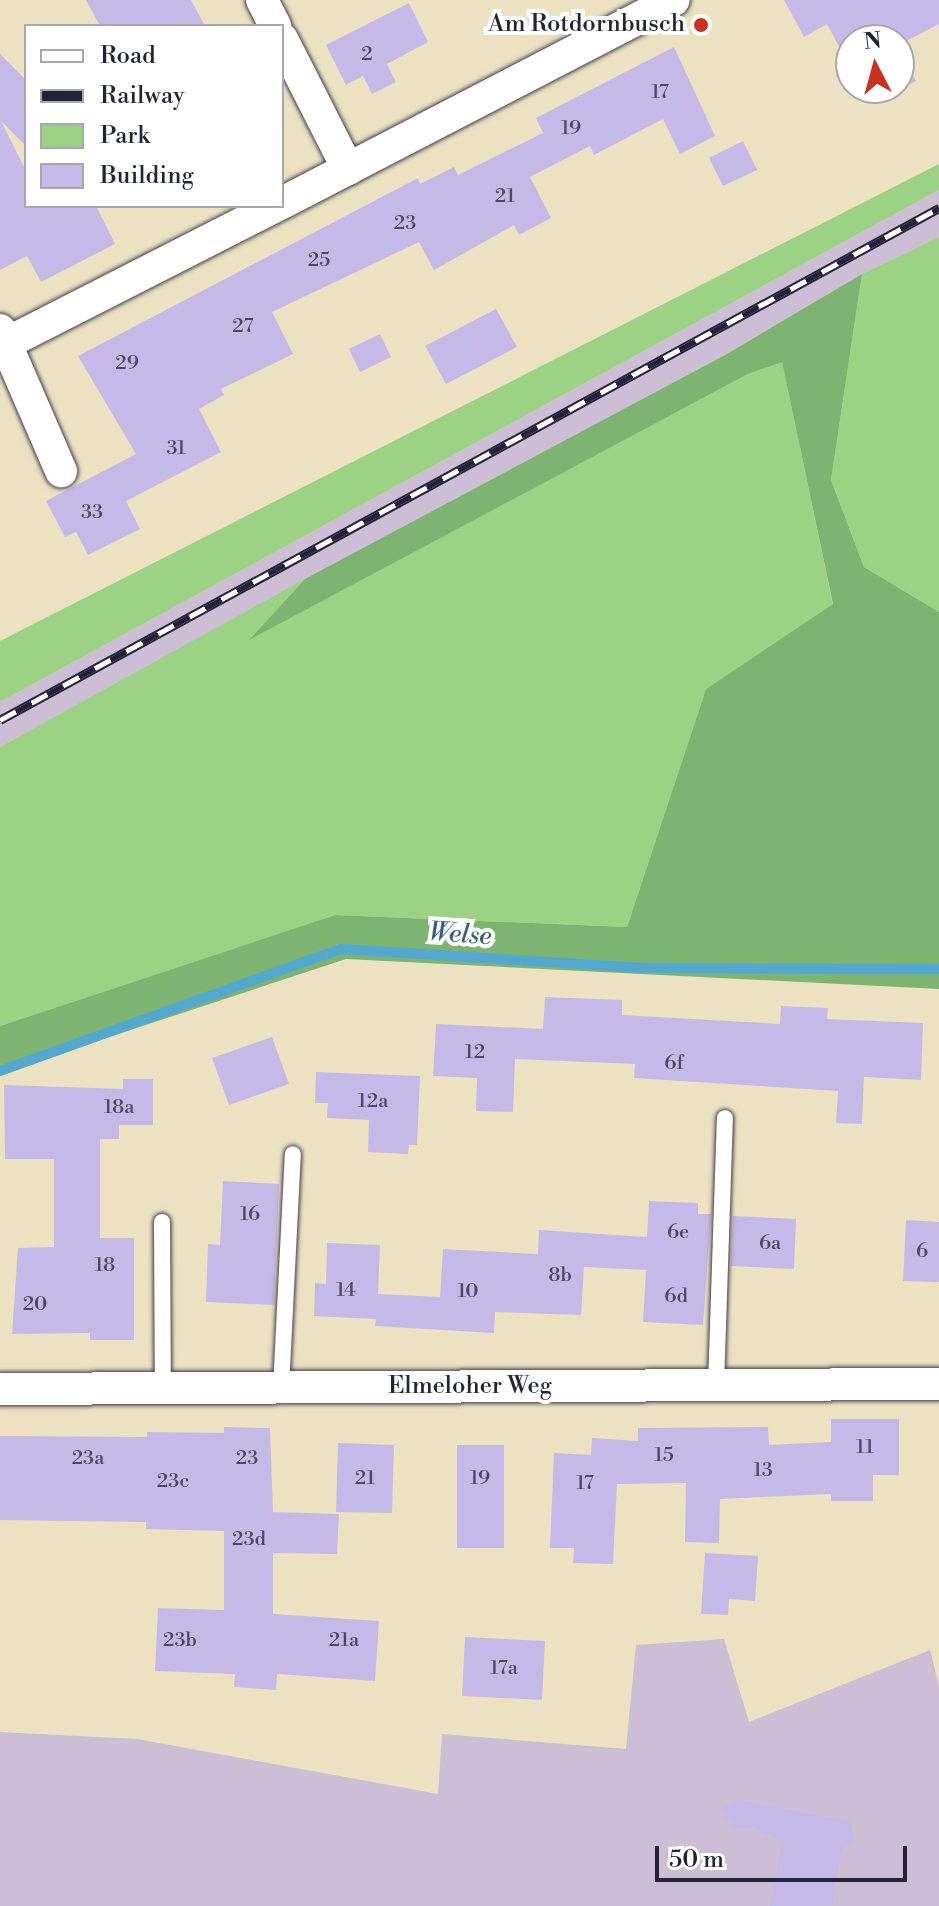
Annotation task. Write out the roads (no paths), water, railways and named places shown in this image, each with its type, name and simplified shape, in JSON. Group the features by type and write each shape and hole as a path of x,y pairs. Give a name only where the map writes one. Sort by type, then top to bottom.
{"street":[{"path":"262,0 274,24"},
{"path":"284,202 673,0"},
{"path":"284,43 348,169"},
{"path":"61,471 3,337 272,208"},
{"name":"Elmeloher Weg","path":"0,1389 939,1384"}],"lane":[{"path":"716,1386 725,1118"},
{"path":"281,1388 293,1154"},
{"path":"162,1222 163,1389"}],"waterway":[{"name":"Welse","path":"0,1071 341,949 644,968 939,969"}],"railway":[{"path":"0,720 939,208"}],"place":[{"name":"Am Rotdornbusch","path":"701,25"}]}
